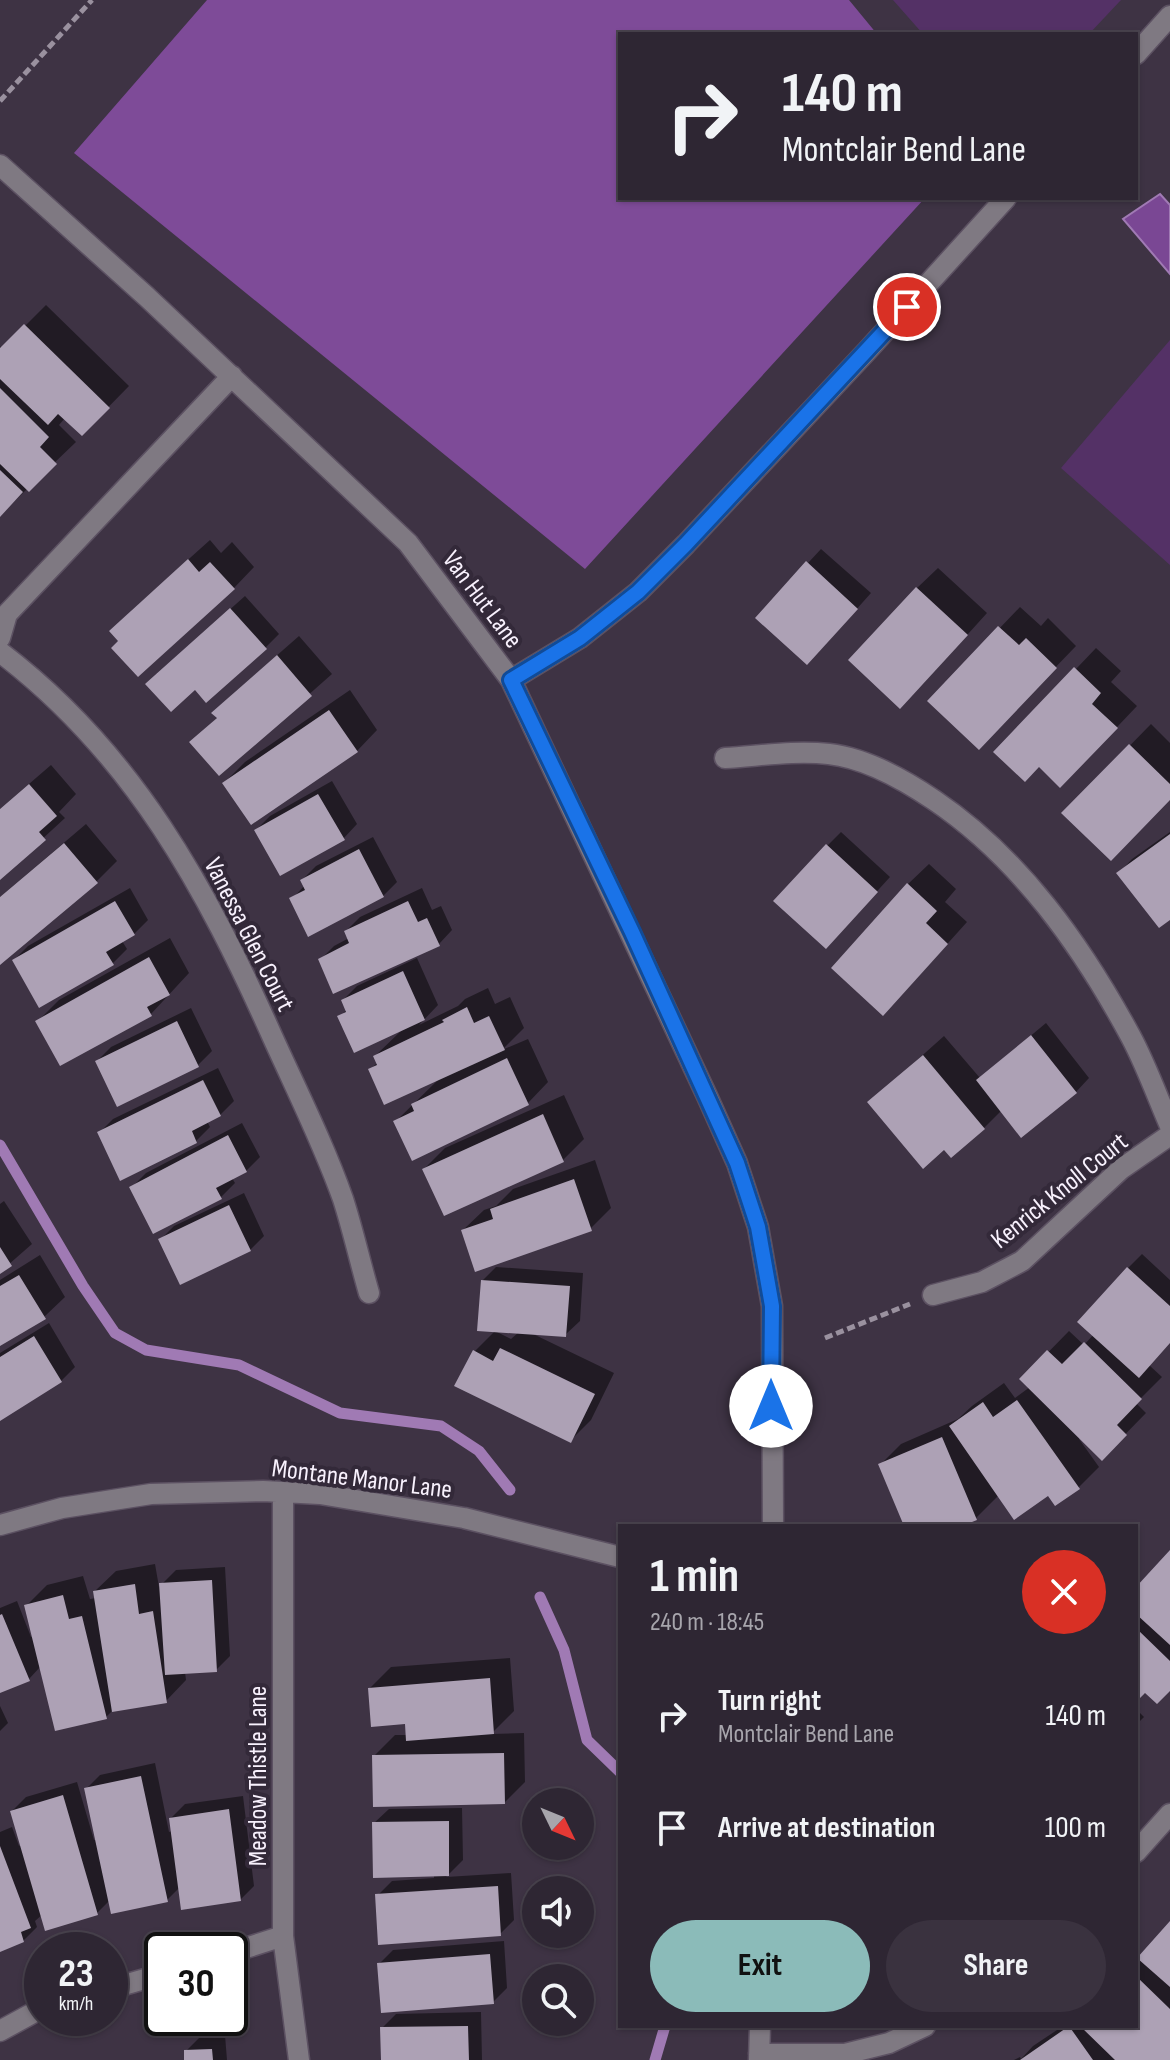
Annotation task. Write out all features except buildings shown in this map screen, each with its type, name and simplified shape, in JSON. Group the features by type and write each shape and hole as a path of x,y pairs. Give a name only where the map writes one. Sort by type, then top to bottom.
{"street":[{"path":"1138,52 1170,16"},
{"name":"Van Hut Lane","path":"2,167 232,376 408,543 511,680 707,1096 737,1163 758,1227 772,1306 773,1524"},
{"path":"511,680 580,638 638,592 867,351 1004,200"},
{"path":"0,638 7,614 232,376"},
{"name":"Vanessa Glen Court","path":"0,652 64,706 115,762 172,840 231,944 293,1082 342,1199 369,1293"},
{"path":"725,758 830,754 886,772 914,786 960,817 1024,877 1055,917 1131,1037 1170,1126"},
{"name":"Kenrick Knoll Court","path":"933,1295 982,1282 1022,1261 1121,1169 1170,1135"},
{"name":"Montane Manor Lane","path":"0,1525 62,1508 151,1494 283,1492 320,1494 464,1518 618,1556"},
{"name":"Meadow Thistle Lane","path":"283,1492 283,1936 299,2060"},
{"path":"1138,1850 1170,1814"},
{"path":"248,1947 283,1936"},
{"path":"0,2031 24,2018"},
{"path":"760,2028 759,2057 845,2054 889,2043 921,2028"}],"path":[{"path":"0,101 92,0"},
{"path":"825,1338 933,1295"}],"shaded area":[{"path":"207,0 849,0 875,32 618,32 618,200 923,200 585,569 74,153"},
{"path":"893,0 1121,0 1091,32 921,32"},
{"path":"1160,194 1170,205 1170,274 1123,219"},
{"path":"1170,340 1170,565 1061,468"}],"waterway":[{"path":"0,1145 83,1286 115,1333 146,1350 239,1365 340,1413 441,1426 479,1451 510,1490"},
{"path":"540,1597 564,1650 587,1740 618,1770"},
{"path":"655,2060 664,2028"}],"route":[{"path":"771,1406 772,1306 758,1227 737,1163 632,932 511,680 580,638 638,592 907,307"}]}
